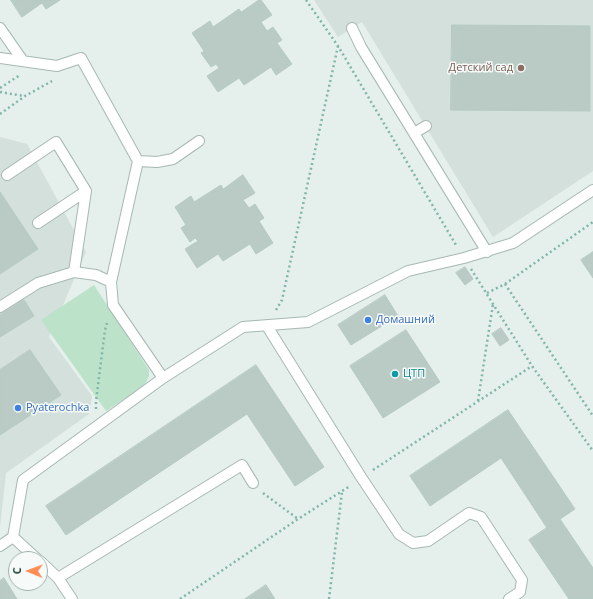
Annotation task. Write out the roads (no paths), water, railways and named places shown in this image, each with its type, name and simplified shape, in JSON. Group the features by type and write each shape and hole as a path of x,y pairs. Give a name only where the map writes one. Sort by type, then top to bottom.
{"lane":[{"path":"0,28 23,61"},
{"path":"352,28 361,47 487,252"},
{"path":"0,58 57,66 81,58 138,161 111,282 113,305 163,378"},
{"path":"414,133 426,126"},
{"path":"6,174 56,142 86,192 74,272"},
{"path":"138,161 158,162 173,159 199,142"},
{"path":"0,546 13,537 23,480 163,378 243,327 308,322 408,271 487,252 512,243 593,190"},
{"path":"38,223 86,192"},
{"path":"0,307 38,282 74,272 96,274 111,282"},
{"path":"267,326 361,477 399,534 413,543 428,541 469,513 481,517 522,580 520,592 509,599"},
{"path":"58,578 242,465 253,483"},
{"path":"13,537 28,551"},
{"path":"48,569 58,578 72,599"}],"place":[{"name":"Детский сад","path":"521,68"},
{"name":"Домашний","path":"368,320"},
{"name":"ЦТП","path":"395,374"},
{"name":"Pyaterochka","path":"18,408"}]}
